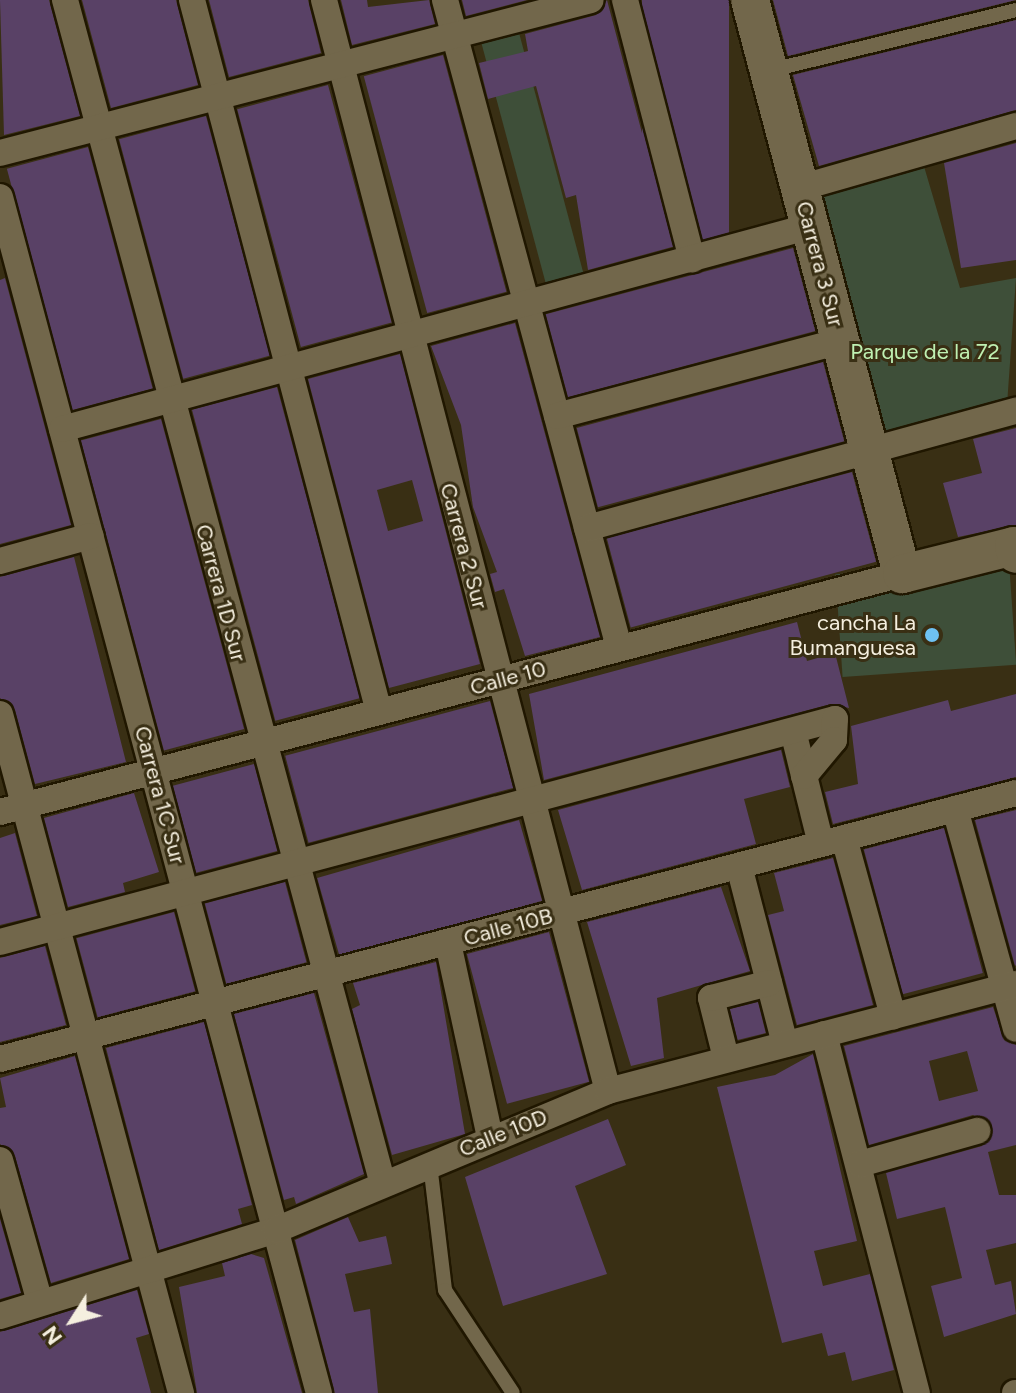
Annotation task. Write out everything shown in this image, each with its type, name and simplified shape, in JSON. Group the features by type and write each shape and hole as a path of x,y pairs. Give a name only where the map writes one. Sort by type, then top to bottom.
{"street":[{"name":"Carrera 1D Sur","path":"65,0 261,744 330,973 383,1184"},
{"path":"192,0 379,712"},
{"name":"Carrera 2 Sur","path":"324,0 530,802 608,1091"},
{"path":"445,0 619,647"},
{"path":"0,153 99,131 591,0"},
{"path":"625,0 692,260"},
{"name":"Carrera 3 Sur","path":"750,0 902,574"},
{"path":"800,188 1016,126"},
{"name":"Carrera 1C Sur","path":"0,197 9,266 62,429 319,1393"},
{"path":"62,429 811,226"},
{"path":"557,416 840,341"},
{"path":"587,528 1016,411"},
{"path":"0,561 91,536"},
{"name":"Calle 10","path":"0,812 619,647 902,574 1015,549"},
{"path":"0,714 59,927 179,1392"},
{"path":"0,942 835,719 834,740 804,776"},
{"path":"793,731 804,776 832,841 893,1016"},
{"name":"Calle 10B","path":"0,1059 1016,793"},
{"path":"955,809 1010,985 1016,1029"},
{"path":"739,866 785,1044"},
{"path":"448,943 490,1138"},
{"path":"726,1058 711,998 769,983"},
{"name":"Calle 10D","path":"0,1316 276,1230 608,1091 1010,985"},
{"path":"824,1034 917,1393"},
{"path":"860,1164 977,1131"},
{"path":"2,1174 40,1302"}],"lane":[{"path":"769,71 1016,10"},
{"path":"430,1164 445,1290 513,1393"}],"green space":[{"path":"518,29 583,273 546,283 480,39"},
{"name":"Parque de la 72","path":"923,163 960,288 1016,278 1007,405 874,439 806,195"},
{"name":"cancha La Bumanguesa","path":"1009,562 1016,665 843,677 835,574"}],"building":[{"path":"0,0 49,0 80,116 4,135"},
{"path":"82,0 176,0 198,85 111,108"},
{"path":"209,0 308,0 321,53 229,77"},
{"path":"341,0 367,0 368,7 429,0 435,24 352,45"},
{"path":"462,0 527,0 466,16"},
{"path":"607,0 672,247 588,270 576,195 566,198 536,86 488,99 479,63 528,51 525,34 596,15"},
{"path":"642,0 729,0 729,247 642,247"},
{"path":"773,0 1016,0 788,56"},
{"path":"1016,20 1016,110 819,166 793,75"},
{"path":"443,55 506,292 427,313 364,76"},
{"path":"328,85 392,323 301,347 237,109"},
{"path":"206,116 270,356 183,379 119,139"},
{"path":"1016,143 1016,260 961,268 944,163"},
{"path":"88,147 153,388 72,410 7,169"},
{"path":"793,248 815,331 568,397 546,314"},
{"path":"5,278 71,525 0,544 0,280"},
{"path":"515,323 600,637 525,656 504,589 495,592 490,574 497,572 473,507 461,425 431,346"},
{"path":"400,354 480,664 389,688 308,379","holes":["412,480 423,521 388,531 377,490"]},
{"path":"823,362 844,441 598,507 577,428"},
{"path":"277,387 360,698 275,721 192,410"},
{"path":"161,419 244,729 164,751 81,440"},
{"path":"1016,428 1016,525 958,537 943,483 982,473 973,439"},
{"path":"852,472 876,562 631,628 607,538"},
{"path":"74,557 126,762 35,784 15,710 0,698 0,577"},
{"path":"797,622 807,661 835,653 849,708 831,704 544,780 529,694"},
{"path":"1016,694 1016,777 833,824 825,792 858,784 851,726 948,700 951,711"},
{"path":"490,701 513,788 309,843 285,756"},
{"path":"781,750 790,787 744,799 756,844 582,890 558,810"},
{"path":"254,764 277,851 196,873 173,786"},
{"path":"134,793 159,872 123,883 125,892 68,907 44,818"},
{"path":"1016,810 1016,965 1015,966 975,820"},
{"path":"519,820 542,901 340,959 317,878"},
{"path":"944,828 983,973 903,994 864,849"},
{"path":"15,833 37,916 0,925 0,838"},
{"path":"833,858 873,1005 797,1025 768,915 784,911 774,873"},
{"path":"285,882 306,962 226,984 205,903"},
{"path":"721,887 750,971 657,998 664,1058 631,1066 587,922"},
{"path":"174,912 195,991 98,1017 76,938"},
{"path":"549,932 589,1082 507,1104 467,954"},
{"path":"45,946 66,1025 0,1042 0,958"},
{"path":"436,962 465,1134 392,1155 352,1009 360,1005 353,983"},
{"path":"314,993 364,1174 296,1204 294,1197 284,1200 234,1014"},
{"path":"758,1002 766,1033 738,1040 730,1009"},
{"path":"993,1007 1004,1040 1016,1045 1016,1145 988,1152 999,1195 1016,1195 1016,1243 986,1250 995,1285 1011,1281 1016,1314 944,1337 931,1286 962,1278 945,1207 897,1219 886,1173 982,1146 992,1126 973,1115 869,1145 844,1046","holes":["967,1051 978,1091 939,1101 929,1061"]},
{"path":"204,1022 252,1205 238,1209 242,1224 159,1250 106,1048"},
{"path":"813,1054 857,1241 814,1251 823,1286 870,1274 894,1370 852,1381 845,1352 828,1356 822,1333 782,1343 717,1087 775,1075"},
{"path":"75,1056 129,1259 51,1283 15,1156 0,1144 0,1108 6,1107 0,1078"},
{"path":"608,1119 626,1165 575,1186 607,1274 503,1306 465,1177"},
{"path":"348,1217 359,1242 386,1236 392,1264 345,1274 354,1312 370,1309 378,1393 335,1393 295,1240"},
{"path":"0,1219 21,1293 0,1299"},
{"path":"251,1254 264,1258 302,1393 197,1393 179,1287 225,1276 222,1263"},
{"path":"137,1290 149,1334 136,1338 151,1393 0,1393 0,1332"}],"place":[{"name":"cancha La Bumanguesa","path":"932,635"}]}
